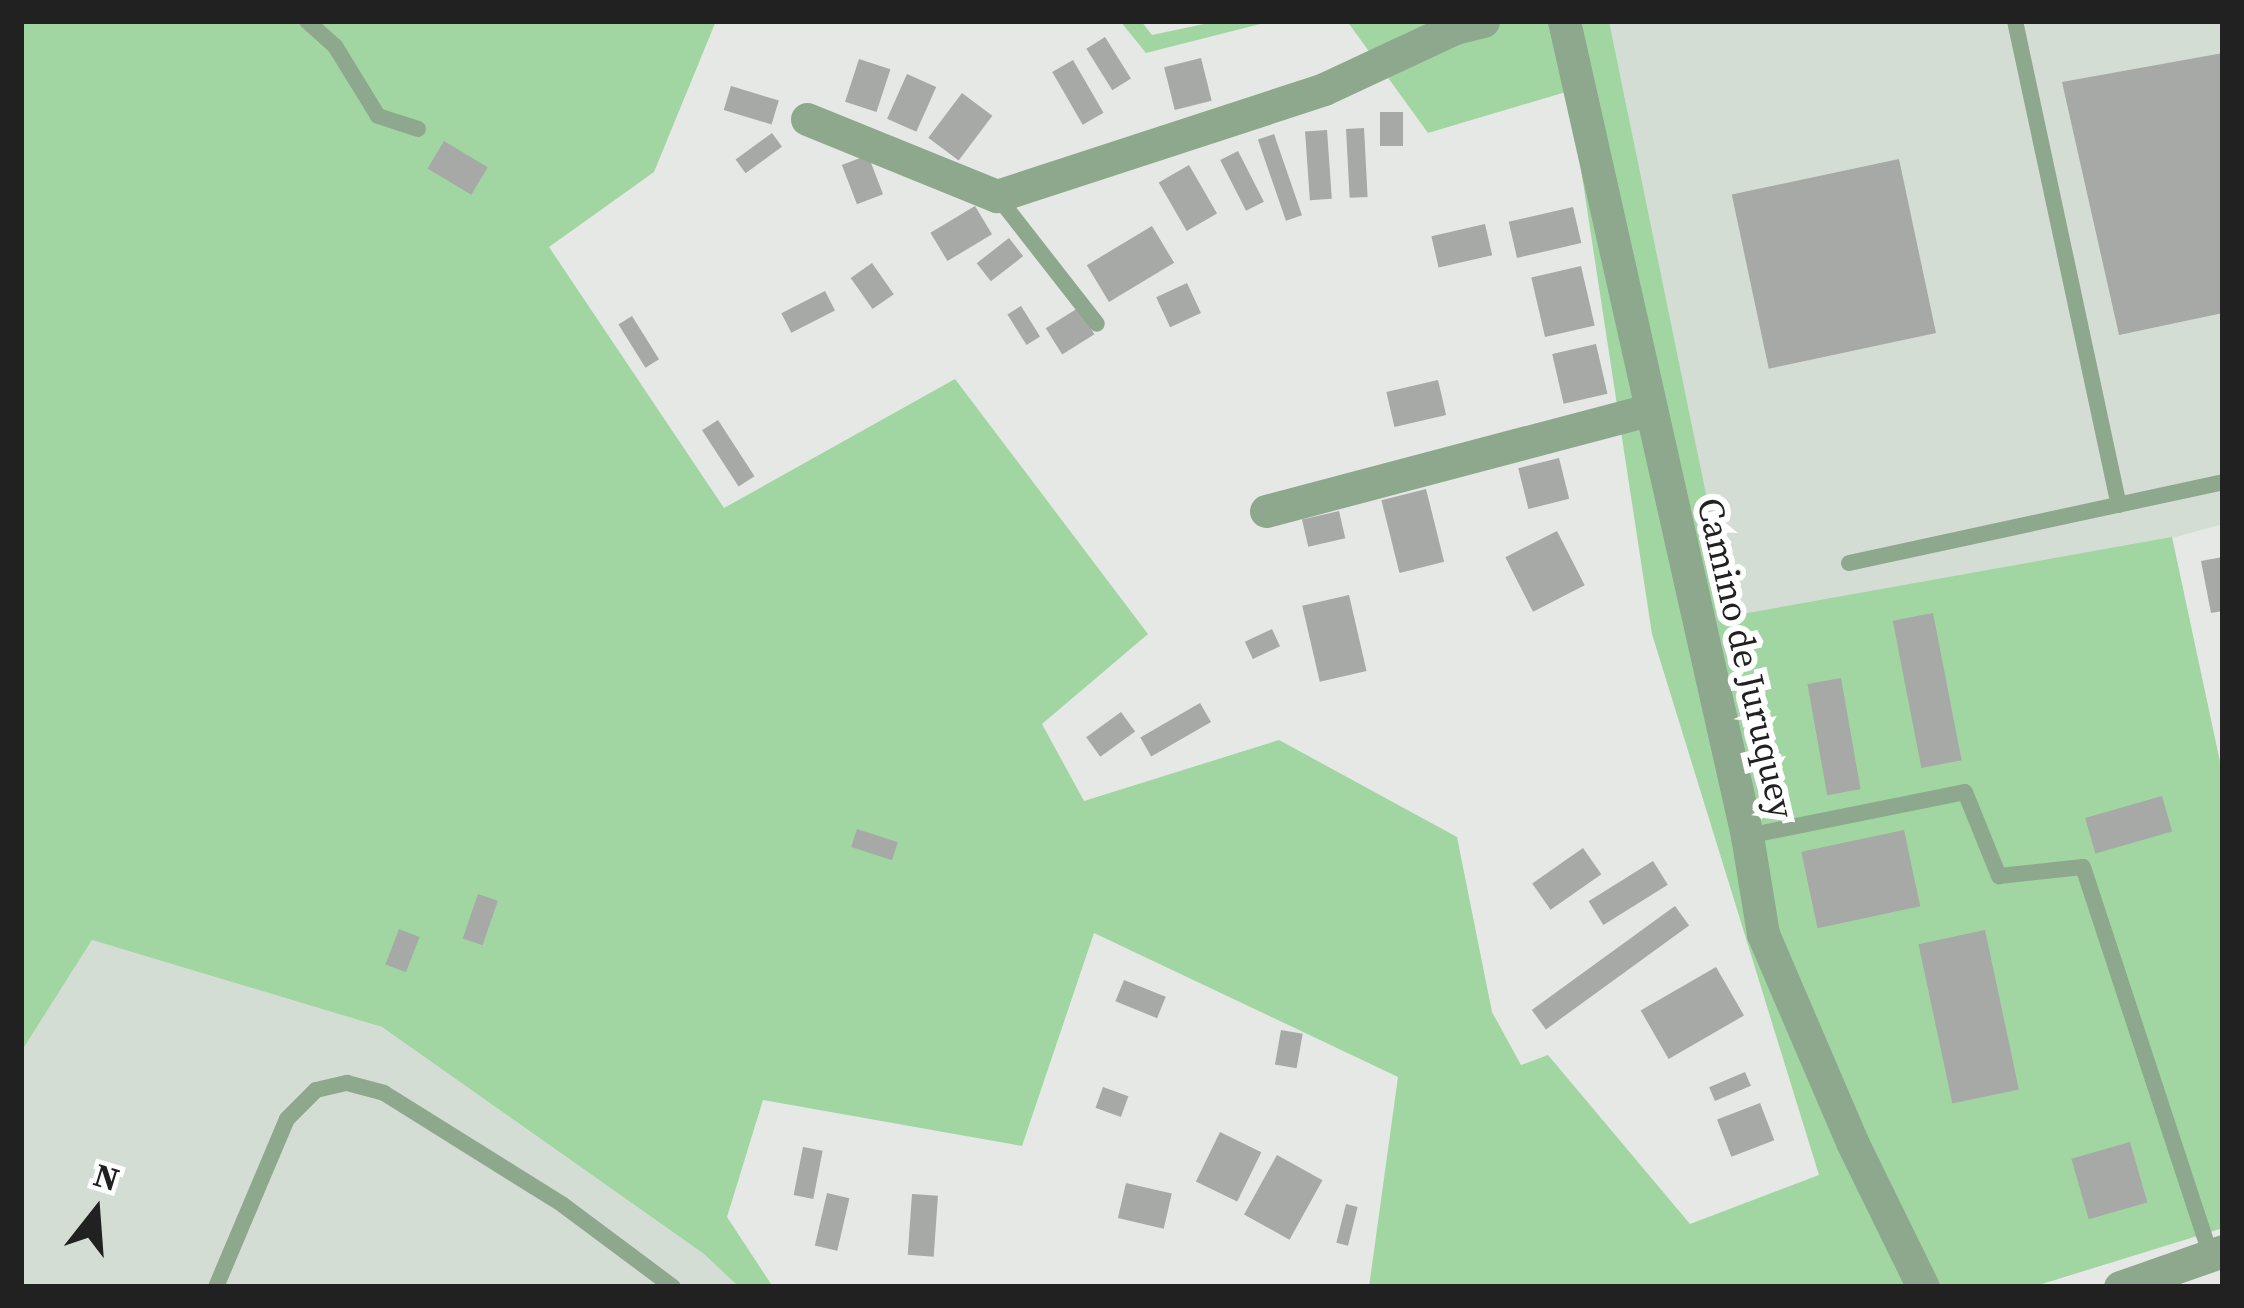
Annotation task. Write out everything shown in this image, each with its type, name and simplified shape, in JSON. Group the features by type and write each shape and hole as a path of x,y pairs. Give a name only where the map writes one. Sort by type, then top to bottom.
{"street":[{"path":"807,119 997,196 1324,89 1455,28 1483,21"},
{"name":"Camino de Juruquey","path":"1564,21 1747,836 1763,934 1914,1281"},
{"path":"1266,511 1648,410"},
{"path":"2120,1287 2217,1254"}],"lane":[{"path":"308,21 335,46 378,116 418,128"},
{"path":"2014,21 2119,505"},
{"path":"997,196 1096,324"},
{"path":"1849,563 2223,482"},
{"path":"1747,836 1965,792 1999,876 2083,867 2217,1254"},
{"path":"216,1287 287,1118 316,1090 347,1083 384,1093 563,1204 673,1287"}],"shaded area":[{"path":"1609,21 2223,21 2223,524 2172,538 2223,776 2223,1228 2032,1287 1731,617"},
{"path":"92,940 382,1027 704,1254 739,1287 21,1287 21,1052"}],"green space":[{"path":"21,21 716,21 654,172 549,247 724,508 955,379 1148,634 1042,724 1084,801 1279,740 1457,837 1492,1012 1521,1065 1548,1055 1690,1224 1819,1175 1652,634 1569,91 1428,133 1347,21 1609,21 1731,616 2172,537 2223,776 2223,1228 2032,1287 1369,1287 1398,1077 1094,933 1022,1146 763,1100 727,1217 773,1287 739,1287 704,1254 382,1027 92,940 21,1052"},
{"path":"1120,21 1141,21 1152,35 1218,21 1272,21 1146,53"}],"building":[{"path":"1105,37 1131,79 1112,90 1086,49"},
{"path":"2223,53 2223,313 2119,335 2062,82"},
{"path":"1201,58 1212,101 1175,110 1164,67"},
{"path":"859,59 890,69 876,112 845,102"},
{"path":"1073,60 1104,113 1083,125 1052,72"},
{"path":"907,74 936,87 916,132 887,119"},
{"path":"731,86 779,101 772,125 724,110"},
{"path":"962,93 992,116 959,161 928,138"},
{"path":"1380,112 1403,112 1403,146 1380,146"},
{"path":"1364,128 1368,197 1350,198 1346,129"},
{"path":"1327,130 1332,199 1310,200 1305,132"},
{"path":"772,133 782,147 746,173 736,159"},
{"path":"1274,134 1302,215 1286,221 1258,140"},
{"path":"444,141 488,167 471,195 428,168"},
{"path":"1238,151 1264,202 1246,211 1220,160"},
{"path":"868,155 883,194 857,204 842,165"},
{"path":"1899,159 1936,333 1769,369 1732,195"},
{"path":"1189,165 1217,213 1187,231 1159,182"},
{"path":"975,206 992,234 947,261 930,233"},
{"path":"1573,207 1581,243 1517,258 1509,222"},
{"path":"1485,224 1492,255 1439,268 1431,236"},
{"path":"1152,226 1174,263 1109,302 1087,265"},
{"path":"1009,238 1023,256 991,281 977,263"},
{"path":"872,263 894,294 872,309 851,278"},
{"path":"1581,266 1595,325 1545,337 1531,277"},
{"path":"1187,283 1201,313 1170,327 1156,297"},
{"path":"825,291 835,311 791,333 781,313"},
{"path":"1021,306 1040,337 1027,345 1007,314"},
{"path":"1078,308 1094,334 1062,354 1046,328"},
{"path":"632,316 659,359 645,368 618,324"},
{"path":"1596,344 1607,394 1564,404 1552,354"},
{"path":"1438,380 1446,415 1394,427 1386,392"},
{"path":"718,420 754,476 739,487 702,430"},
{"path":"1559,458 1569,499 1528,509 1518,468"},
{"path":"1426,489 1444,562 1400,573 1381,500"},
{"path":"1339,511 1345,538 1308,547 1302,520"},
{"path":"1557,531 1585,585 1533,612 1505,557"},
{"path":"2223,557 2223,611 2211,613 2201,561"},
{"path":"1349,595 1367,671 1320,682 1302,606"},
{"path":"1933,613 1962,760 1921,768 1893,621"},
{"path":"1272,629 1280,646 1253,659 1245,642"},
{"path":"1841,678 1861,789 1827,795 1808,684"},
{"path":"1200,703 1211,722 1151,757 1140,738"},
{"path":"1121,712 1135,731 1100,757 1086,737"},
{"path":"2162,796 2172,832 2095,854 2085,818"},
{"path":"857,829 898,842 892,860 851,847"},
{"path":"1904,830 1920,906 1818,928 1801,852"},
{"path":"1583,848 1601,874 1551,910 1532,884"},
{"path":"1653,861 1668,885 1603,925 1589,901"},
{"path":"478,894 498,901 483,945 463,938"},
{"path":"1675,906 1689,925 1546,1029 1532,1010"},
{"path":"399,929 420,937 406,972 385,964"},
{"path":"1985,930 2019,1089 1952,1104 1918,944"},
{"path":"1716,967 1744,1015 1669,1059 1641,1010"},
{"path":"1124,980 1166,997 1157,1018 1115,1001"},
{"path":"1281,1030 1303,1034 1297,1068 1275,1064"},
{"path":"1745,1072 1751,1086 1715,1101 1709,1087"},
{"path":"1103,1087 1128,1096 1121,1117 1095,1108"},
{"path":"1760,1103 1774,1140 1731,1157 1717,1119"},
{"path":"1220,1132 1261,1152 1237,1202 1196,1181"},
{"path":"2130,1142 2147,1203 2089,1219 2071,1159"},
{"path":"803,1147 823,1151 813,1199 794,1195"},
{"path":"1277,1155 1322,1180 1290,1240 1244,1214"},
{"path":"1126,1183 1172,1194 1164,1229 1118,1218"},
{"path":"827,1193 849,1198 837,1251 815,1246"},
{"path":"912,1194 938,1196 934,1257 908,1255"},
{"path":"1346,1204 1358,1207 1348,1246 1336,1243"}]}
